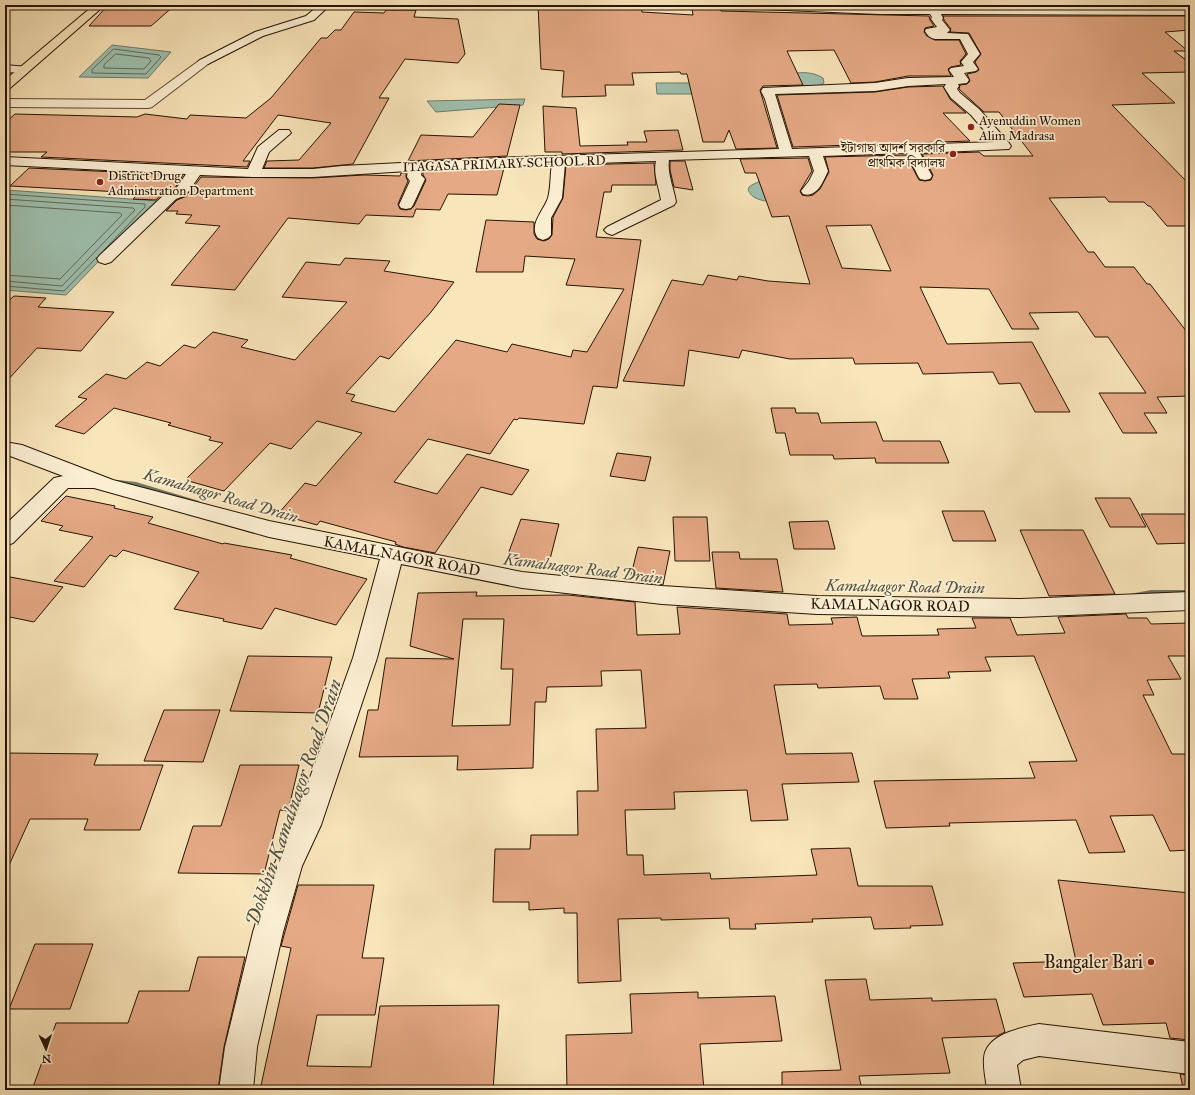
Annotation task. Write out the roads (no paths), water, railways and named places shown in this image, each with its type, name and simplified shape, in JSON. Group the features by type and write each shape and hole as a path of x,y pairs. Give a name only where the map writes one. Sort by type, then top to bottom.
{"highway":[{"path":"5,86 100,5"}],"street":[{"path":"5,103 148,104 204,62 259,34 310,18 325,5"},
{"path":"737,5 811,9 933,11 1190,12"},
{"path":"787,153 772,99 767,90 875,88 891,83 920,80 963,80 955,70 972,69 967,62 974,54 964,36 935,36 930,31 944,30 936,19 938,18 933,11"},
{"path":"5,69 24,69"},
{"name":"ITAGASA PRIMARY SCHOOL RD","path":"5,161 253,173 313,173 415,166 559,160 1004,146 975,112 956,95 950,87 953,86 949,80"},
{"path":"253,173 263,150 284,133"},
{"path":"912,149 925,176"},
{"path":"808,191 815,183 821,171 815,152"},
{"path":"612,230 668,202 666,184 661,170 663,157"},
{"path":"542,235 544,218 555,198 559,160"},
{"path":"406,205 418,178 414,177 415,166"},
{"path":"105,259 171,196 181,192 196,170"},
{"name":"KAMALNAGOR ROAD","path":"5,448 15,450 99,482 269,529 522,580 662,596 817,605 1021,608 1190,601"},
{"name":"KAMALNAGOR ROAD","path":"5,538 61,483 69,481 99,482"},
{"path":"236,1090 241,1047 268,932 288,865 307,825 365,658 392,554"},
{"path":"1004,1090 1000,1058 1015,1045 1039,1040 1190,1058"}],"water":[{"path":"112,45 171,52 148,78 79,77"},
{"path":"797,73 817,75 823,78 824,83 818,86 794,85"},
{"path":"656,83 698,83 700,94 657,94"},
{"path":"525,99 523,105 436,112 427,101"},
{"path":"760,181 774,202 755,198 750,193 748,189 750,186"},
{"path":"5,190 157,201 66,295 5,290"}],"waterway":[{"path":"271,169 323,169"},
{"name":"Kamalnagor Road Drain","path":"118,483 136,485 196,503"},
{"name":"Kamalnagor Road Drain","path":"1133,596 1151,593 1190,593"}],"place":[{"name":"Ayenuddin Women Alim Madrasa","path":"971,127"},
{"name":"ইটাগাছা আদর্শ সরকারি প্রাথমিক বিদ্যালয়","path":"953,154"},
{"name":"District Drug Adminstration Department","path":"100,182"},
{"name":"Bangaler Bari","path":"1151,962"}],"water label":[{"name":"Dokkhin Kamalnagor Road Drain","path":"293,802"}]}
